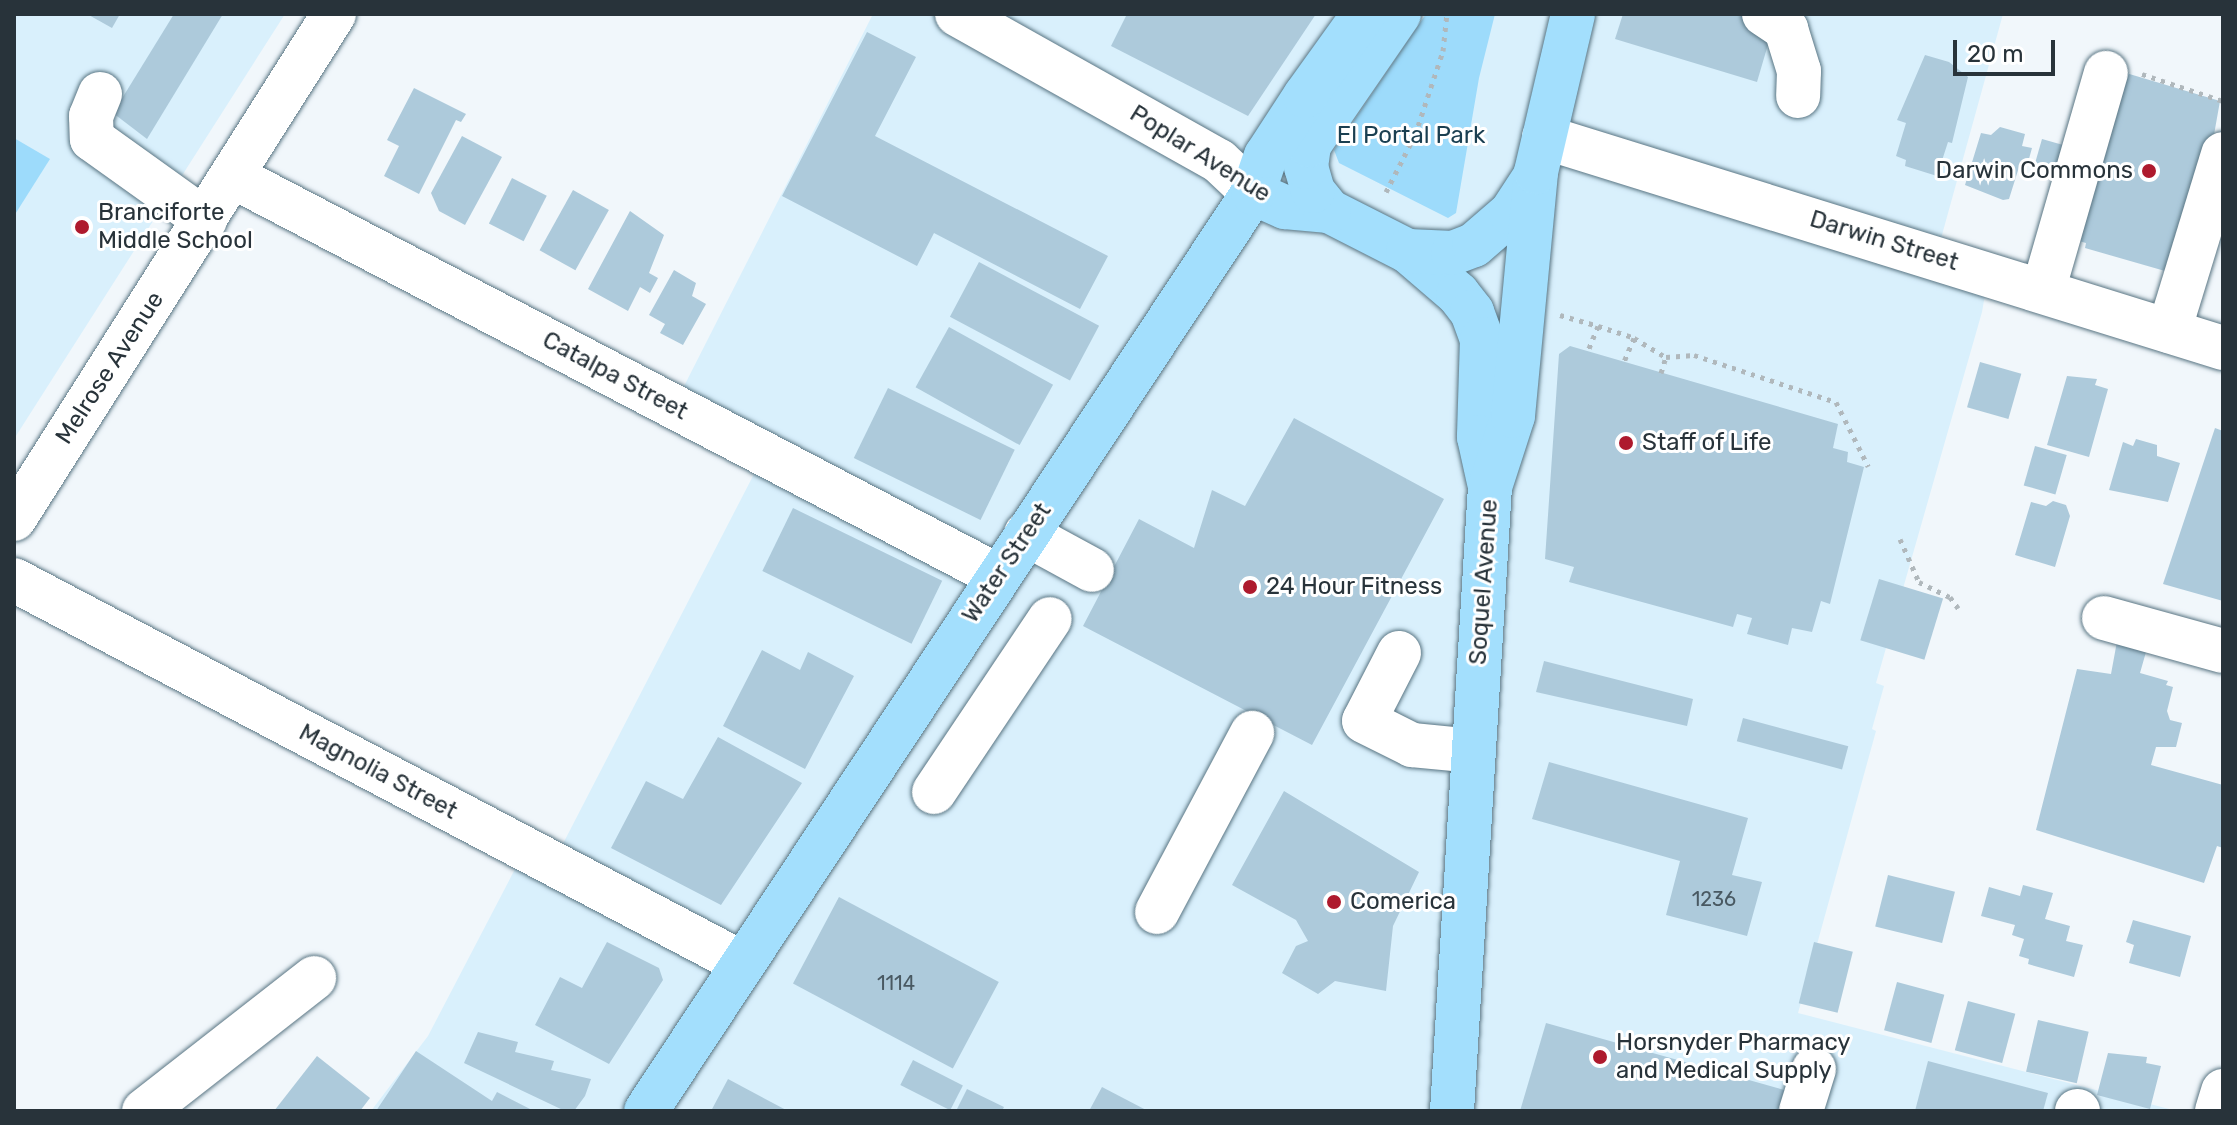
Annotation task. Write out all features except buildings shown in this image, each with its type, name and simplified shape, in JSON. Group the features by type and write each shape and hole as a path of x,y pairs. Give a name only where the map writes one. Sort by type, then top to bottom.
{"main road":[{"name":"Water Street","path":"646,1111 1253,193 1274,144 1364,14"},
{"path":"1329,211 1313,191 1306,167 1309,145 1399,14"},
{"name":"Soquel Avenue","path":"1452,1111 1490,487 1513,416 1540,155 1573,14"},
{"path":"1408,251 1453,253 1474,245 1511,213 1540,155"},
{"name":"Poplar Avenue","path":"1253,193 1285,207 1329,211 1408,251"},
{"path":"1408,251 1458,294 1478,324 1483,356 1479,437 1490,487"}],"street":[{"name":"Melrose Avenue","path":"14,519 334,14"},
{"name":"Poplar Avenue","path":"957,14 1219,161 1253,193"},
{"path":"1764,14 1786,29 1799,71 1798,96"},
{"path":"2043,291 2106,73"},
{"path":"100,94 91,116 92,139 205,220"},
{"path":"2169,331 2223,154"},
{"name":"Darwin Street","path":"1540,155 2043,291 2223,348"},
{"name":"Catalpa Street","path":"232,176 998,576"},
{"path":"1026,534 1092,570"},
{"name":"Magnolia Street","path":"14,580 742,963"},
{"path":"2104,618 2223,651"},
{"path":"934,792 1050,619"},
{"path":"1399,653 1364,721 1412,745 1473,751"},
{"path":"1168,918 1263,740"},
{"path":"144,1111 314,978"},
{"path":"1801,1111 1814,1069"},
{"path":"2217,1111 2223,1091"}],"path":[{"path":"1386,192 1415,135 1443,51 1447,14"},
{"path":"2106,73 2129,70 2223,101"},
{"path":"1553,313 1634,338 1666,357 1694,355 1836,402 1868,466"},
{"path":"1588,351 1598,326"},
{"path":"1624,362 1634,338"},
{"path":"1661,373 1666,357"},
{"path":"1900,539 1919,582 1950,597 1958,608"}],"shaded area":[{"name":"Branciforte Middle School","path":"14,14 285,14 14,439"},
{"path":"873,14 2003,14 1937,253 1989,271 1982,312 1876,683 1884,686 1872,729 1876,731 1798,1013 2177,1111 371,1111 428,1036 525,850 553,863 769,445 678,398"}],"green space":[{"name":"El Portal Park","path":"1426,14 1495,14 1479,78 1456,213 1448,218 1339,163 1334,150"},
{"path":"14,138 50,159 14,216"}],"place":[{"name":"Darwin Commons","path":"2149,171"},
{"name":"Branciforte Middle School","path":"82,227"},
{"name":"Staff of Life","path":"1626,443"},
{"name":"24 Hour Fitness","path":"1250,587"},
{"name":"Comerica","path":"1334,902"},
{"name":"Horsnyder Pharmacy and Medical Supply","path":"1600,1057"}]}
